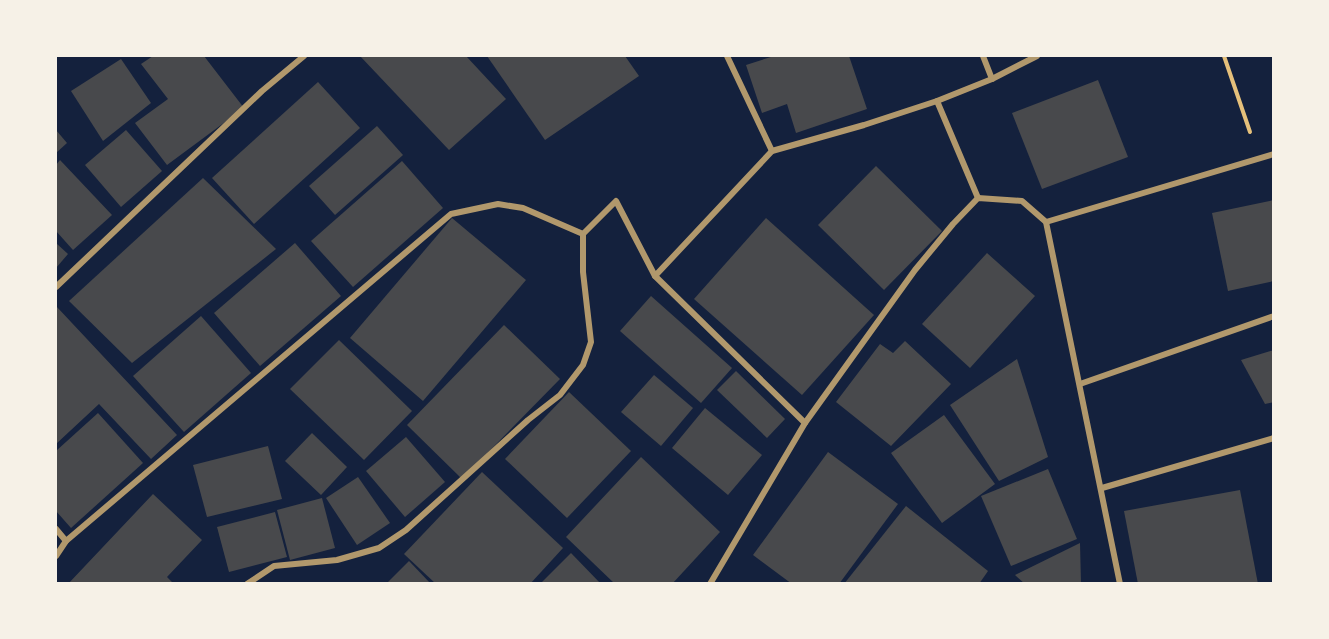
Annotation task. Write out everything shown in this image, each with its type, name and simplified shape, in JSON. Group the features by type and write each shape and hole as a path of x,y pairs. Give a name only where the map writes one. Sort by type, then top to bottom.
{"street":[{"path":"56,287 262,91 304,56"},
{"path":"727,56 772,151"},
{"path":"983,56 992,79"},
{"path":"655,276 772,151 937,101 992,79 1037,56"},
{"path":"937,101 978,198"},
{"path":"1046,222 1274,154"},
{"path":"713,583 805,423 915,270 952,224 978,198 1022,201 1046,222 1120,584"},
{"path":"247,584 274,566 337,560 380,548 406,530 528,420 560,395 583,365 591,342 583,272 583,234 616,201 655,276 805,423"},
{"path":"56,556 66,541 451,214 498,204 523,208 583,234"},
{"path":"1080,384 1274,316"},
{"path":"1102,488 1274,438"},
{"path":"56,529 66,541"}],"path":[{"path":"1224,56 1259,158"}],"building":[{"path":"153,56 204,56 244,108 167,165 135,123 168,99 141,64"},
{"path":"360,56 466,56 506,99 449,150"},
{"path":"487,56 625,56 639,76 545,140"},
{"path":"774,56 849,56 867,109 796,133 787,104 762,113 746,65"},
{"path":"121,59 151,103 103,141 71,91"},
{"path":"1098,80 1128,157 1042,189 1012,113"},
{"path":"318,82 360,128 254,224 212,178"},
{"path":"377,126 403,155 335,215 309,186"},
{"path":"56,130 67,143 56,153"},
{"path":"126,130 162,171 121,207 85,165"},
{"path":"60,160 112,215 73,250 56,231 56,165"},
{"path":"402,161 443,208 353,287 311,241"},
{"path":"876,166 942,231 884,290 818,225"},
{"path":"203,178 276,249 132,363 69,301"},
{"path":"1274,200 1274,281 1228,291 1212,213"},
{"path":"452,218 526,280 423,401 350,338"},
{"path":"766,218 874,315 802,395 694,299"},
{"path":"56,243 68,254 56,268"},
{"path":"295,243 341,296 260,366 214,313"},
{"path":"987,253 1035,296 970,368 922,324"},
{"path":"651,296 732,368 701,403 620,331"},
{"path":"56,306 177,435 151,459 99,404 56,444"},
{"path":"201,316 251,373 184,432 133,376"},
{"path":"504,325 560,379 462,479 407,425"},
{"path":"339,340 412,411 364,460 290,389"},
{"path":"905,341 951,384 891,446 836,402 880,344 893,353"},
{"path":"1274,350 1274,402 1265,404 1241,360"},
{"path":"1017,359 1048,457 999,481 950,405"},
{"path":"736,371 785,419 767,438 717,390"},
{"path":"654,375 693,408 661,446 621,412"},
{"path":"569,392 631,451 567,518 505,459"},
{"path":"705,408 762,455 728,495 672,448"},
{"path":"98,413 143,463 71,528 56,511 56,451"},
{"path":"944,415 995,484 942,523 891,453"},
{"path":"312,433 347,467 321,495 285,461"},
{"path":"406,437 445,482 405,517 366,471"},
{"path":"268,446 282,499 207,517 193,465"},
{"path":"828,452 898,504 839,584 792,584 753,555"},
{"path":"641,457 720,532 672,584 615,584 566,537"},
{"path":"1048,469 1077,539 1011,566 981,496"},
{"path":"482,472 563,548 530,584 436,584 404,554"},
{"path":"358,477 390,523 357,545 326,498"},
{"path":"1240,490 1258,584 1138,584 1124,511"},
{"path":"153,494 202,540 167,577 174,584 68,584"},
{"path":"322,498 335,548 290,560 277,510"},
{"path":"906,506 988,571 979,584 844,584"},
{"path":"275,512 287,557 229,572 217,527"},
{"path":"1080,543 1081,584 1025,584 1015,575"},
{"path":"571,553 601,584 540,584"},
{"path":"409,561 431,584 386,584"}]}
